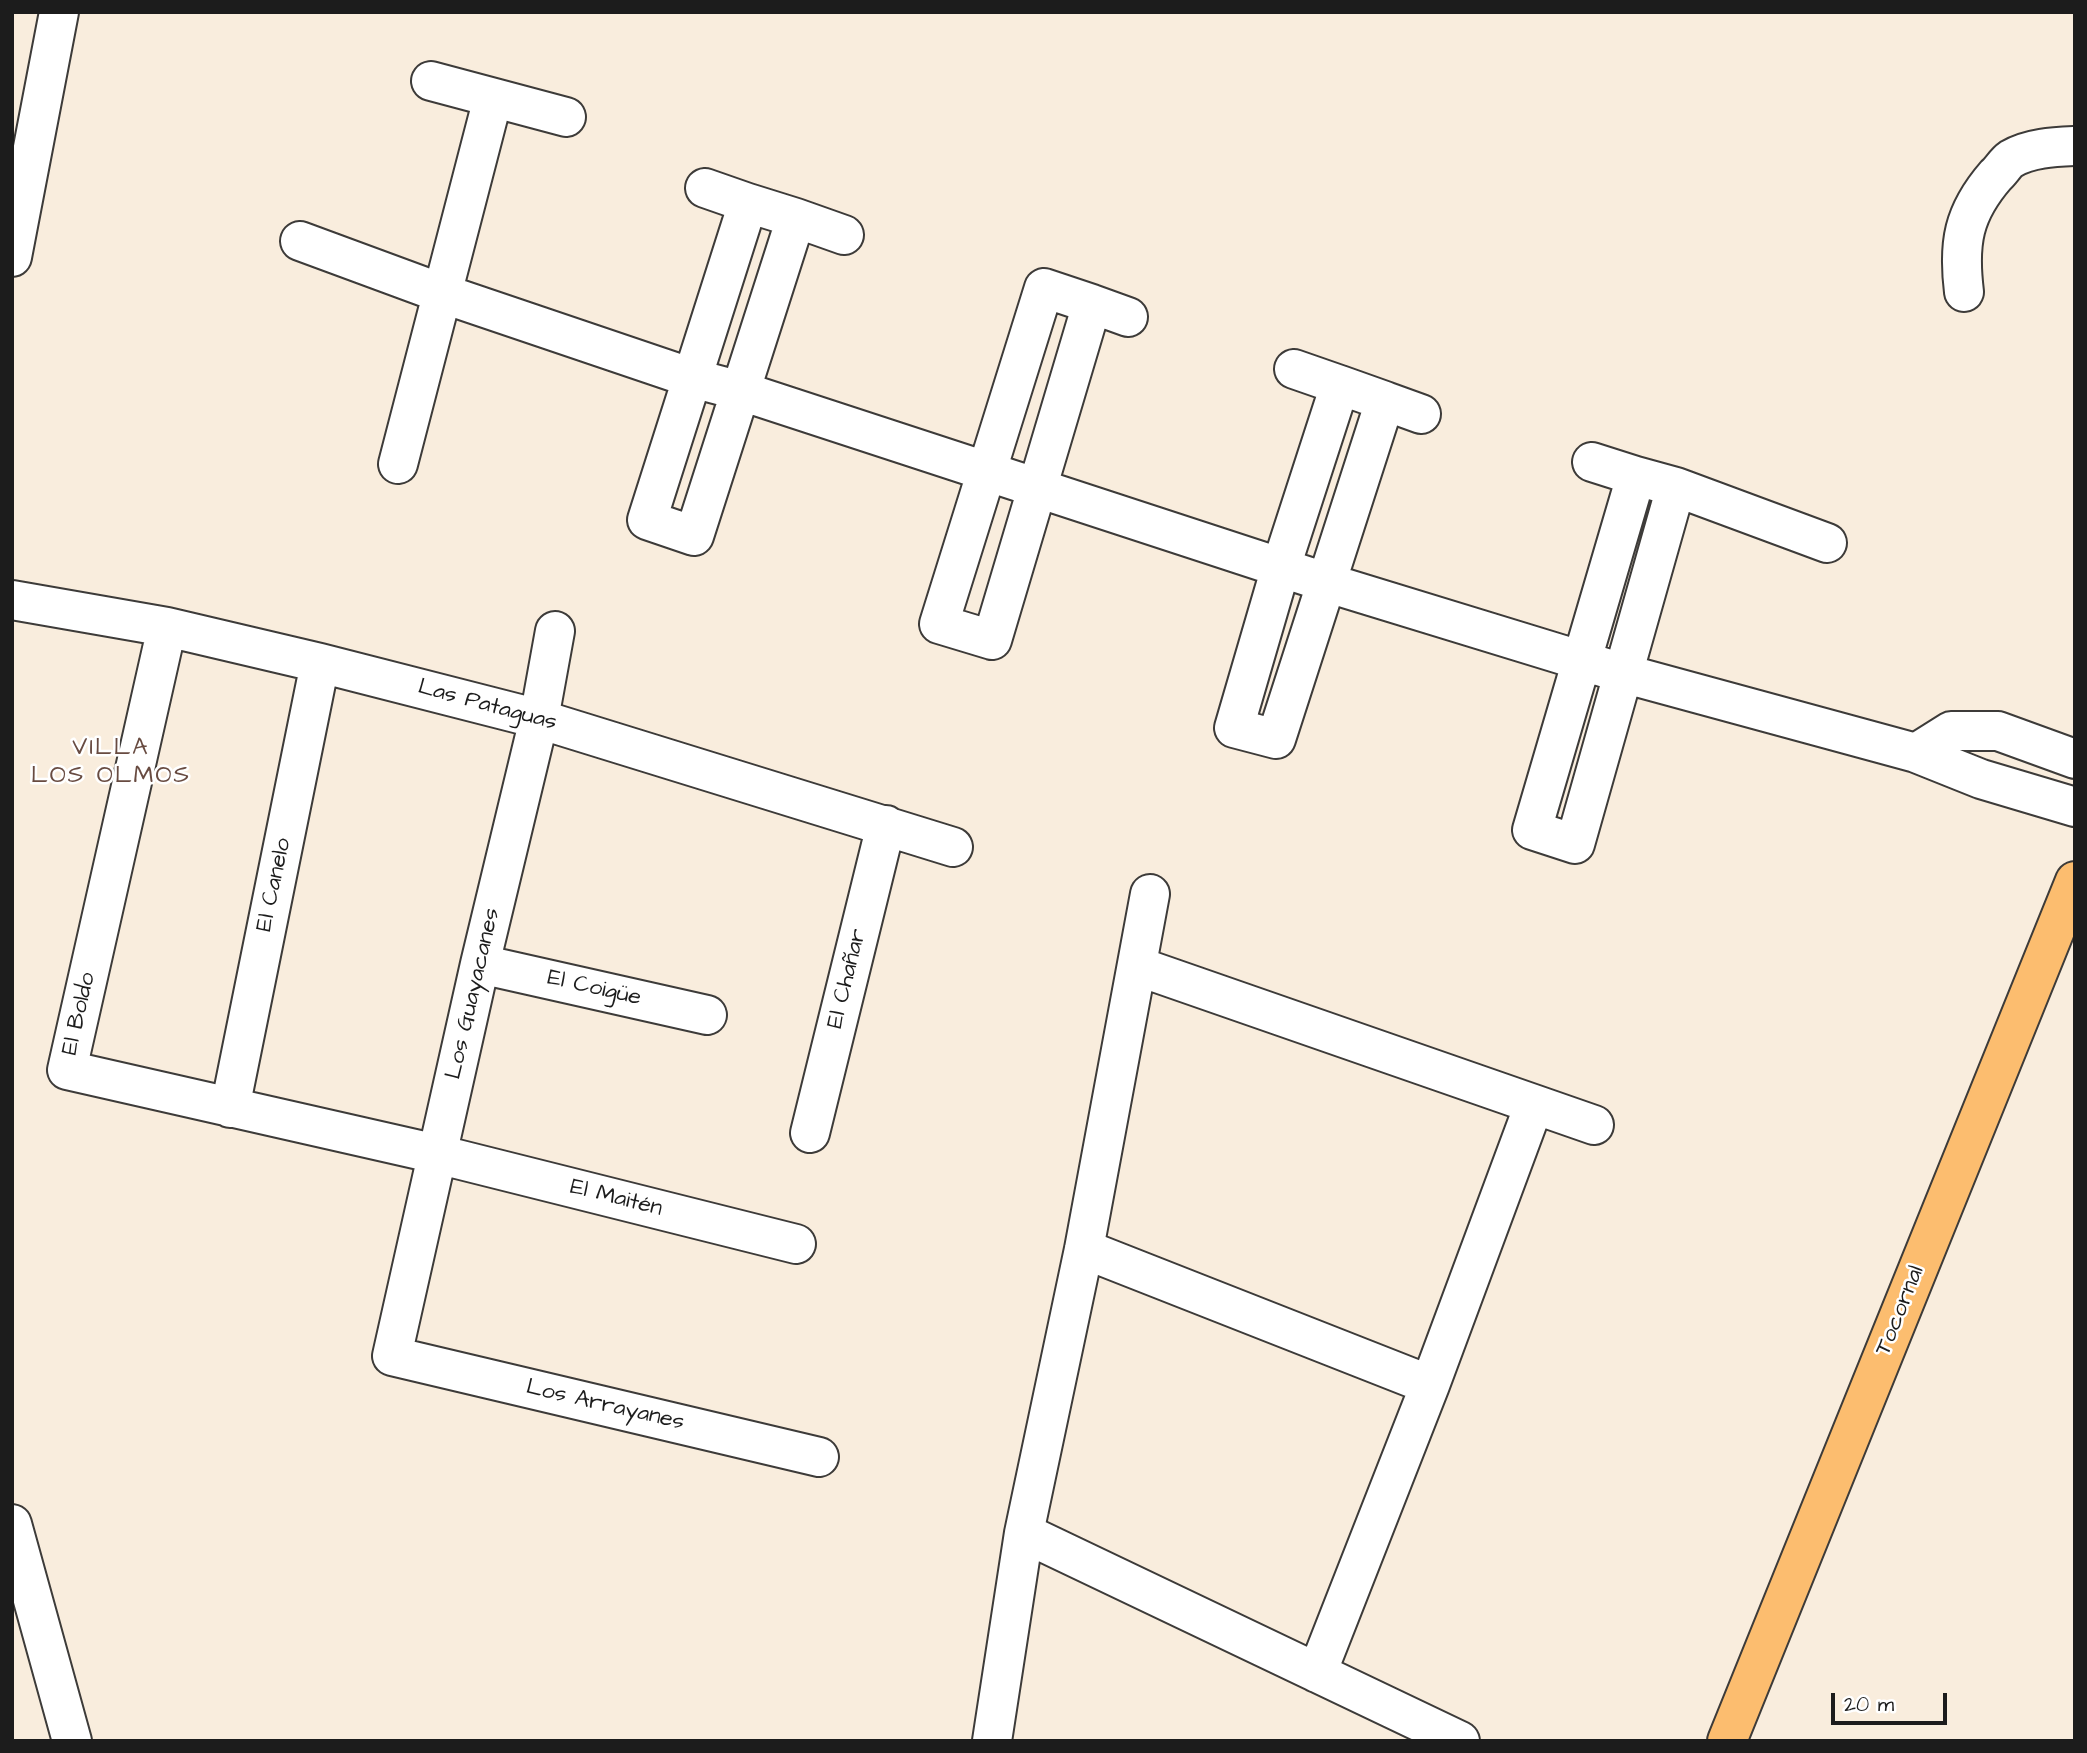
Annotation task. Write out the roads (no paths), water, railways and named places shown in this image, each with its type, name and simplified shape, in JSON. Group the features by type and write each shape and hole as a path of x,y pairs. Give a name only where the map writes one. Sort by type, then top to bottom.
{"main road":[{"name":"Tocornal","path":"1727,1741 2075,881"}],"street":[{"path":"12,257 59,12"},
{"path":"431,80 566,117"},
{"path":"398,464 440,293 493,98"},
{"path":"1964,292 1960,260 1965,226 1981,192 2010,160 2046,147 2075,146"},
{"path":"705,188 844,235"},
{"path":"748,203 646,520 694,536 796,218"},
{"path":"300,241 440,293 692,378 741,391 1328,583 1622,673 1916,753 1982,779 2075,807"},
{"path":"1092,304 992,640 939,624 987,472 1030,284 1092,304 1128,317"},
{"path":"1294,369 1421,414"},
{"path":"1340,385 1281,567 1234,728 1276,740 1385,401"},
{"path":"1592,462 1676,487 1827,543"},
{"path":"1636,476 1532,830 1574,844 1676,487"},
{"name":"Las Pataguas","path":"12,600 167,627 539,719 953,847"},
{"name":"El Boldo","path":"167,627 67,1070 437,1154"},
{"name":"Los Guayacanes","path":"392,1356 480,964 539,719 555,631"},
{"name":"El Canelo","path":"230,1108 320,663"},
{"path":"1916,753 1951,731 1998,731 2075,759"},
{"name":"El Chañar","path":"810,1133 887,825"},
{"path":"992,1741 1024,1533 1084,1249 1150,894"},
{"name":"El Coigüe","path":"480,964 707,1015"},
{"path":"1137,967 1594,1125"},
{"path":"1317,1673 1430,1385 1534,1105"},
{"name":"El Maitén","path":"437,1154 796,1244"},
{"path":"1084,1249 1430,1385"},
{"name":"Los Arrayanes","path":"392,1356 819,1457"},
{"path":"12,1524 72,1741"},
{"path":"1024,1533 1460,1741"}],"district":[{"name":"VILLA LOS OLMOS","path":"111,763"}]}
